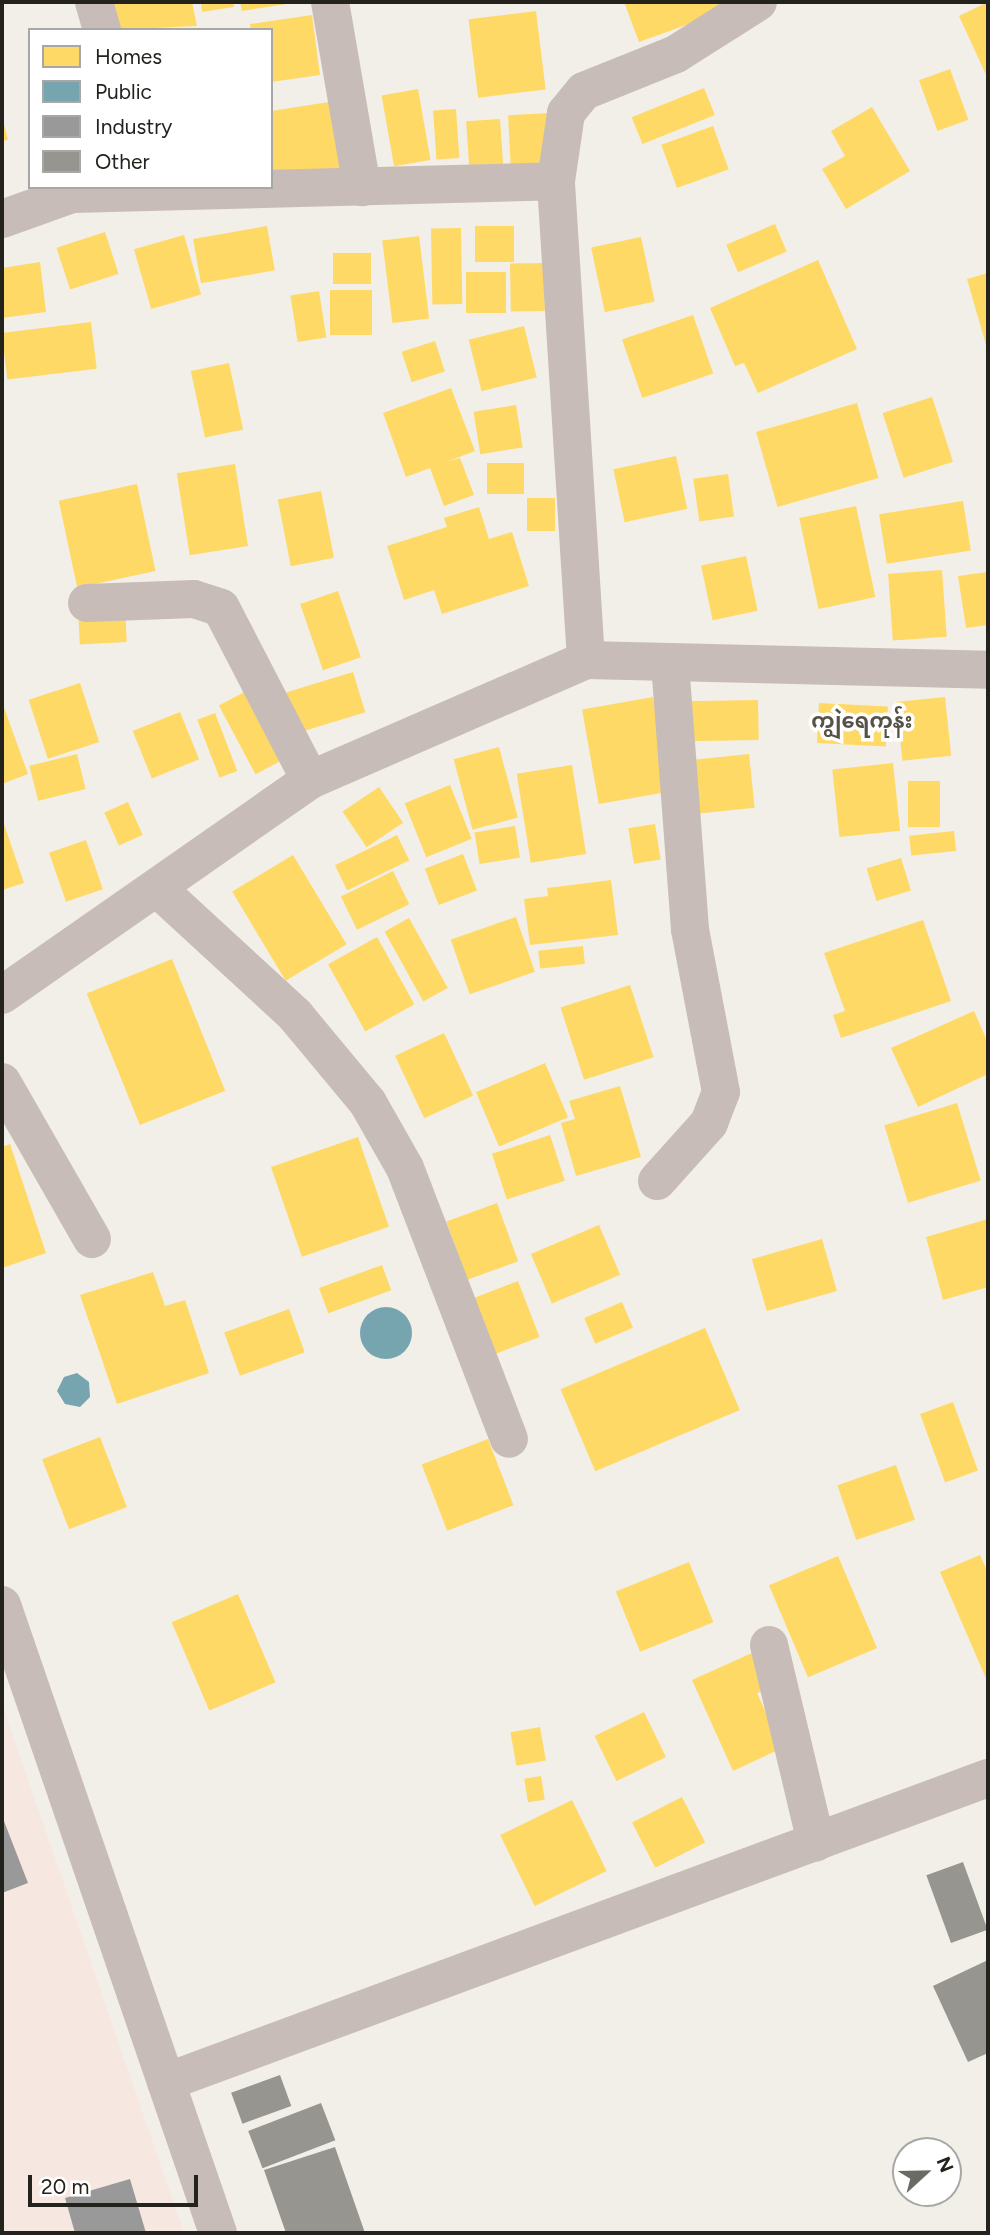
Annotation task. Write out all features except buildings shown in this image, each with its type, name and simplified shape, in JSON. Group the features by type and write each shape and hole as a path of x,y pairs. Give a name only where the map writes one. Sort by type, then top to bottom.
{"street":[{"path":"94,2 101,28"},
{"path":"330,2 362,187"},
{"path":"586,660 556,181 566,113 584,90 676,54 758,2"},
{"path":"273,188 556,181"},
{"path":"2,219 72,194 143,189"},
{"path":"87,603 194,598 221,608 310,780"},
{"path":"2,995 310,780 586,660 670,665 988,670"},
{"path":"656,1181 709,1123 721,1093 690,929 670,665"},
{"path":"157,888 295,1015 368,1103 405,1168 509,1438"},
{"path":"2,1082 92,1239"},
{"path":"2,1605 218,2233"},
{"path":"769,1645 816,1842"},
{"path":"166,2082 988,1778"}],"shaded area":[{"path":"2,1704 184,2233 2,2233"}],"district":[{"name":"ကျွဲရေကုန်း","path":"862,721"}]}
